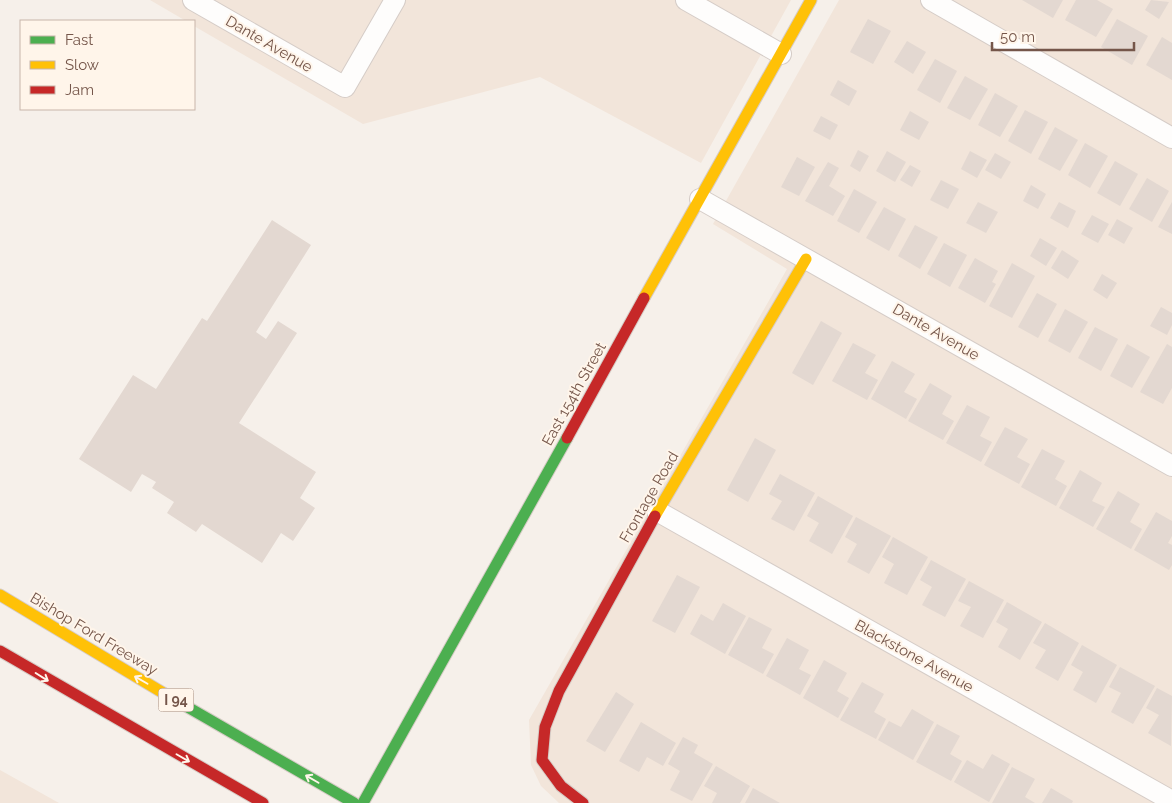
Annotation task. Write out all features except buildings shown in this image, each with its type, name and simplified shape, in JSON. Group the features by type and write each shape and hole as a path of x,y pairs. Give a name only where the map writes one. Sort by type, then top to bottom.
{"main road":[{"name":"East 154th Street","path":"363,803 811,0"},
{"name":"Frontage Road","path":"583,803 561,786 542,760 545,726 559,691 657,511 806,259"},
{"name":"Bishop Ford Freeway","path":"0,595 79,644 354,803"},
{"path":"0,652 262,803"}],"street":[{"name":"Dante Avenue","path":"193,0 344,87 395,0"},
{"path":"686,0 781,54"},
{"path":"931,0 1172,138"},
{"name":"Dante Avenue","path":"700,199 1172,466"},
{"name":"Blackstone Avenue","path":"657,511 1172,801"}],"shaded area":[{"path":"150,0 791,0 701,163 540,77 363,124 195,27 195,20 184,20"},
{"path":"839,0 1172,0 1172,803 559,803 541,786 531,765 529,720 787,269 713,224"},
{"path":"0,770 59,803 0,803"}],"traffic: fast":[{"path":"363,803 567,438"},
{"path":"165,694 354,803"}],"traffic: slow":[{"path":"644,298 811,0"},
{"path":"655,516 806,259"},
{"path":"0,595 165,694"}],"traffic: jam":[{"path":"567,438 644,298"},
{"path":"583,803 561,786 542,760 545,727 559,691 655,516"},
{"path":"0,651 263,803"}]}
